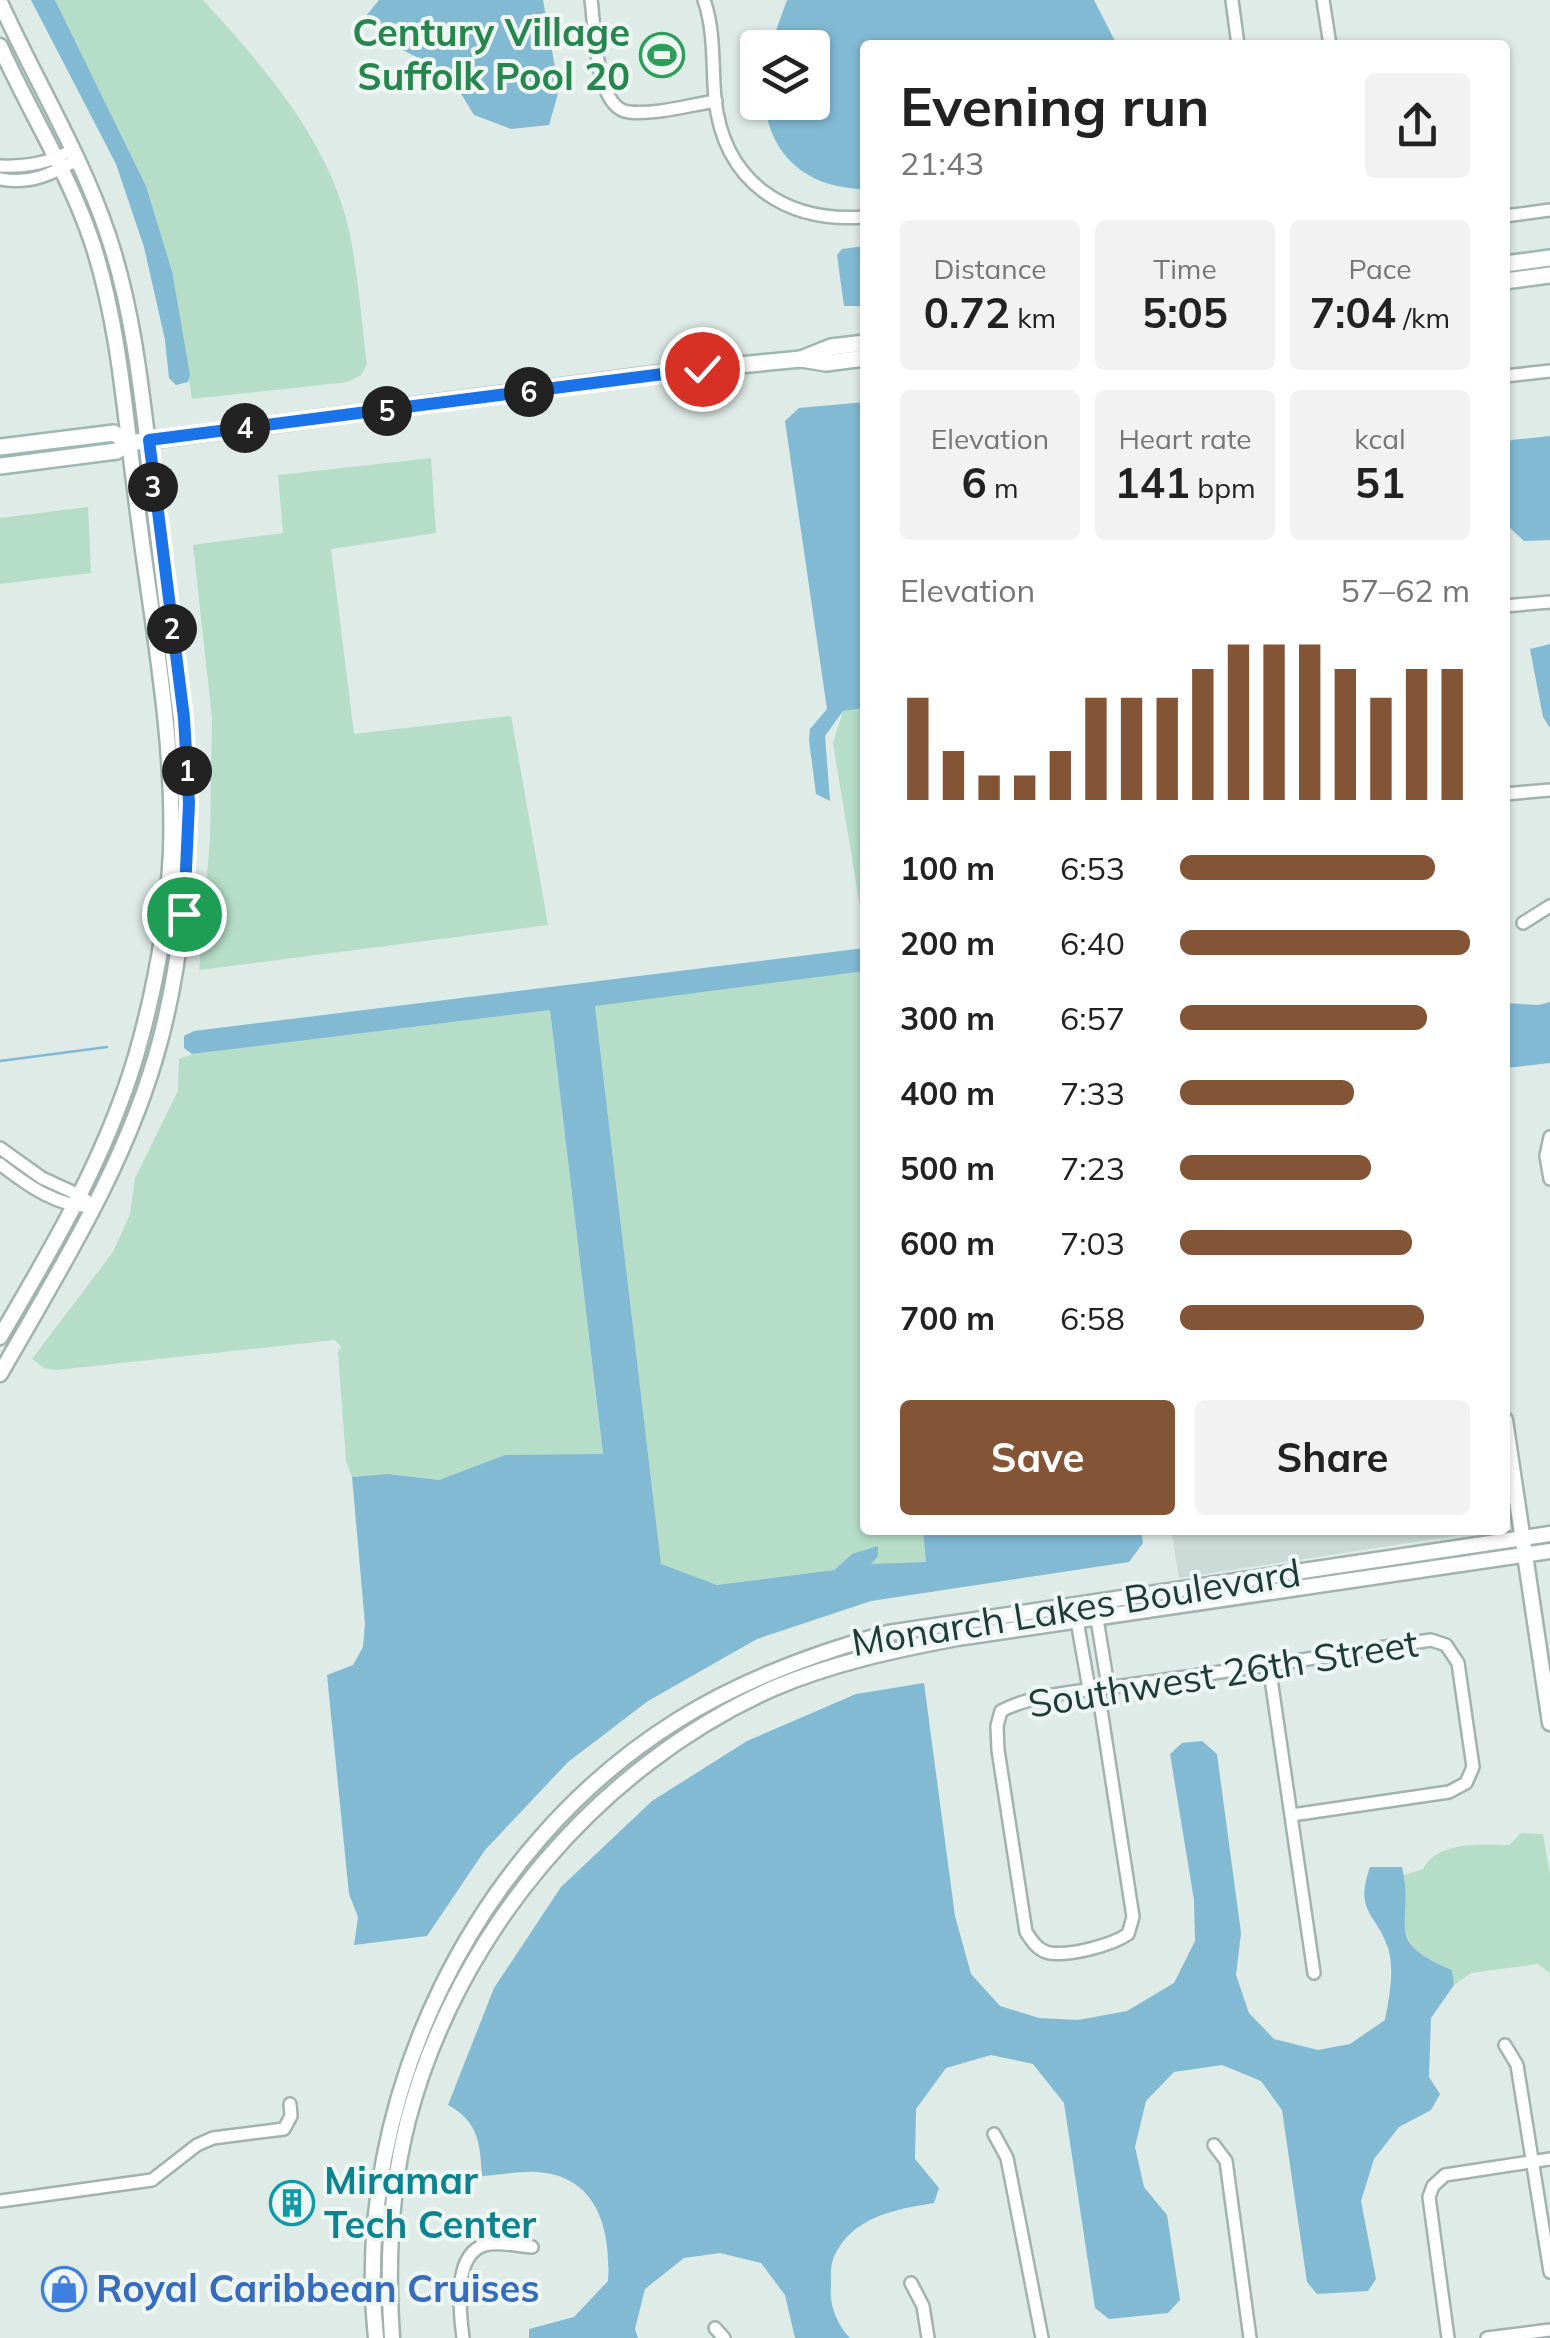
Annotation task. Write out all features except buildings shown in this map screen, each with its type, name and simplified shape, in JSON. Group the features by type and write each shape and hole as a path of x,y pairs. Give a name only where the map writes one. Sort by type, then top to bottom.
{"main road":[{"path":"1510,263 1550,258"},
{"path":"1510,280 1550,275"},
{"path":"801,359 830,347 860,344"},
{"path":"0,466 116,452 128,443 149,440 688,370 801,359 826,363 860,359"},
{"path":"0,448 114,434 128,443"}],"street":[{"path":"591,0 607,99 626,112 716,101"},
{"path":"704,0 716,101 724,142 734,158 763,191 798,212 821,217 860,217"},
{"path":"1232,0 1237,40"},
{"path":"1323,0 1329,40"},
{"path":"0,2 75,155 108,236 128,308 184,718 189,803 184,914 160,1042 140,1104 83,1231 0,1374"},
{"path":"0,46 59,163 92,244 112,316 166,729 171,850 166,908 142,1036 123,1097 76,1202 0,1337"},
{"path":"0,166 59,163 75,155"},
{"path":"0,180 29,181 55,174 59,163"},
{"path":"1510,215 1550,210"},
{"path":"1510,375 1550,370"},
{"path":"1510,606 1550,602"},
{"path":"1510,794 1550,790"},
{"path":"1523,923 1550,906"},
{"path":"1550,1137 1546,1156 1550,1179"},
{"path":"0,1148 76,1202"},
{"path":"0,1164 18,1179 94,1206"},
{"path":"1510,1455 1550,1722"},
{"name":"Monarch Lakes Boulevard","path":"376,2338 374,2262 379,2194 398,2098 414,2043 466,1942 520,1864 569,1809 624,1760 677,1721 736,1689 839,1647 888,1634 1550,1534"},
{"name":"Monarch Lakes Boulevard","path":"392,2338 392,2228 408,2120 432,2047 480,1952 533,1874 582,1822 638,1772 688,1736 777,1687 869,1656 956,1638 1550,1551"},
{"path":"1074,1604 1088,1683 1098,1690 1107,1680 1094,1601"},
{"path":"869,1656 871,1646 954,1629 974,1618"},
{"name":"Southwest 26th Street","path":"1098,1690 1133,1918 1128,1934 1112,1944 1049,1953 1036,1947 1026,1932 998,1750 997,1726 1002,1711 1018,1702 1431,1640 1446,1645 1458,1662 1473,1767 1466,1783 1448,1792 1292,1815"},
{"path":"1270,1666 1314,1973"},
{"path":"1086,1670 1105,1667"},
{"path":"1505,2045 1517,2064 1550,2272"},
{"path":"0,2201 152,2180 213,2138 284,2129 292,2116 290,2104"},
{"path":"994,2134 1008,2158 1042,2338"},
{"path":"1214,2145 1226,2161 1250,2338"},
{"path":"1448,2338 1430,2197 1433,2186 1445,2174 1550,2159"},
{"path":"463,2338 461,2274 472,2252 485,2244 532,2247"},
{"path":"911,2282 924,2306 928,2338"},
{"path":"1487,2338 1550,2330"}],"shaded area":[{"path":"1172,1535 1461,1535 1179,1578"}],"green space":[{"path":"55,0 203,0 248,50 290,104 325,163 338,194 357,278 367,364 361,375 348,382 192,399 172,271 146,186"},
{"path":"431,458 436,533 331,549 354,734 511,716 548,925 199,970 210,839 212,718 193,545 283,533 278,475"},
{"path":"88,507 91,573 0,584 0,518"},
{"path":"860,709 860,907 833,743 843,711"},
{"path":"860,972 860,1535 923,1535 926,1562 870,1565 852,1554 834,1570 717,1585 661,1565 595,1005"},
{"path":"550,1010 603,1455 505,1455 439,1480 388,1474 352,1477 346,1461 338,1352 341,1347 335,1340 56,1370 44,1368 32,1359 113,1252 130,1214 135,1178 178,1091 179,1059 193,1054"},
{"path":"1521,1833 1543,1834 1550,1875 1550,1973 1538,1964 1471,1973 1454,1985 1452,1970 1424,1957 1407,1937 1404,1875 1423,1869 1438,1853 1449,1849 1509,1845"}],"water":[{"path":"31,0 55,0 146,186 172,271 188,382 176,385 169,378 165,340 144,247 116,164"},
{"path":"379,0 543,0 559,90 549,125 511,129 474,115 449,74 401,49 366,16"},
{"path":"787,0 1094,0 1114,40 860,40 860,189 830,184 801,170 771,131 768,120 830,120 830,30 776,30"},
{"path":"860,247 860,306 844,306 837,255 842,249"},
{"path":"860,402 860,709 843,711 825,736 830,801 816,794 809,740 810,729 827,709 785,421 799,408"},
{"path":"1550,436 1550,540 1524,541 1510,528 1511,440"},
{"path":"1550,644 1550,728 1543,717 1530,649"},
{"path":"860,949 860,972 595,1006 661,1564 717,1585 834,1570 852,1554 878,1546 878,1556 871,1564 926,1562 923,1535 1142,1535 1143,1543 1129,1562 871,1601 757,1639 648,1701 568,1762 485,1850 427,1936 354,1945 358,1917 349,1894 327,1675 353,1665 363,1647 365,1624 352,1477 388,1474 439,1480 505,1455 603,1454 550,1010 192,1054 184,1048 184,1036 194,1031"},
{"path":"1550,1002 1550,1063 1510,1067 1510,1003"},
{"path":"924,1683 955,1916 971,1974 1000,2006 1039,2018 1078,2020 1127,2011 1174,1983 1195,1941 1194,1900 1170,1754 1182,1743 1202,1741 1217,1754 1241,1933 1236,1975 1249,2013 1274,2039 1318,2050 1350,2044 1385,2020 1391,1984 1390,1957 1364,1894 1370,1867 1402,1867 1408,1939 1429,1959 1452,1970 1454,1985 1431,2018 1429,2077 1440,2094 1431,2110 1399,2127 1374,2159 1361,2201 1376,2279 1368,2291 1317,2294 1307,2282 1282,2110 1261,2081 1222,2065 1174,2072 1146,2101 1135,2147 1144,2187 1167,2215 1180,2300 1168,2313 1109,2319 1095,2308 1064,2103 1033,2064 991,2055 946,2068 916,2109 915,2159 939,2188 934,2203 890,2212 863,2224 842,2243 834,2257 831,2301 850,2338 795,2338 785,2295 761,2263 720,2253 684,2258 645,2289 635,2329 638,2338 529,2338 529,2329 574,2317 608,2281 607,2243 596,2209 574,2184 537,2172 482,2176 472,2126 448,2105 494,1988 561,1887 652,1801 747,1741 856,1694"}],"waterway":[{"path":"0,1061 107,1047"}],"place":[{"name":"Century Village Suffolk Pool 20","path":"662,55"},
{"name":"Miramar Tech Center","path":"292,2203"},
{"name":"Royal Caribbean Cruises","path":"64,2289"}],"route":[{"path":"184,914 189,853 184,718 149,440 702,369"}]}
